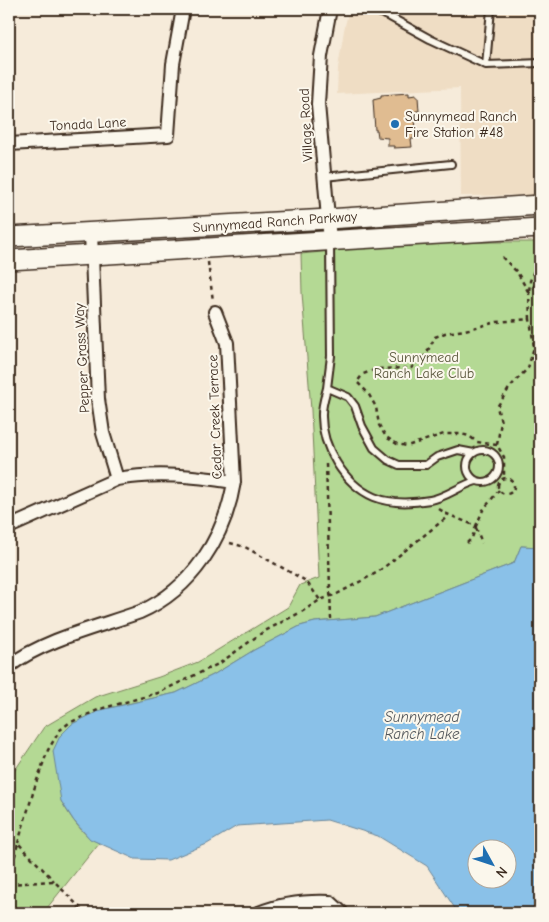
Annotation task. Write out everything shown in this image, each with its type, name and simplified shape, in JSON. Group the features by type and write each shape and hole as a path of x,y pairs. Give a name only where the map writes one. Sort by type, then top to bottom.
{"main road":[{"name":"Sunnymead Ranch Parkway","path":"9,237 540,205"},
{"name":"Sunnymead Ranch Parkway","path":"9,260 540,228"}],"street":[{"name":"Tonada Lane","path":"9,144 168,135 174,64 183,9"},
{"name":"Village Road","path":"330,9 321,56 318,104 330,241"},
{"name":"Pepper Grass Way","path":"92,233 95,359 98,399 102,433 117,479"},
{"name":"Cedar Creek Terrace","path":"9,666 50,643 154,606 166,598 197,567 211,548 223,524 231,501 234,482 227,343 215,312"},
{"path":"9,527 117,479 136,476 176,475 234,482"},
{"path":"259,913 271,908 303,901 330,902 342,913"}],"lane":[{"path":"371,9 486,65 540,63"},
{"path":"486,65 491,9"},
{"path":"324,177 451,164"},
{"path":"330,241 331,356 322,412 322,428 330,454 357,486 374,497 408,502 434,500 466,484 492,480 496,476 499,465 495,455 479,450 471,456 467,465 469,474 476,481"},
{"path":"327,388 348,397 374,448 388,460 399,465 426,465 437,457 458,450 474,453"}],"path":[{"path":"207,249 215,312"},
{"path":"504,478 504,457 497,445 501,422 497,407 510,387 528,368 534,347 529,293 530,281 540,254"},
{"path":"502,257 517,272 529,293"},
{"path":"529,293 540,278"},
{"path":"497,445 477,442 469,436 461,434 444,434 407,446 396,444 386,438 379,425 376,407 368,393 356,382 364,374 377,370 411,368 425,356 435,338 445,333 497,322 530,320"},
{"path":"326,464 331,619"},
{"path":"500,490 499,482 504,478"},
{"path":"500,490 506,493 513,489 511,480 504,478"},
{"path":"467,543 472,538 482,510 500,490"},
{"path":"439,509 476,526 482,543"},
{"path":"54,881 9,882 18,843 36,783 48,750 60,730 69,723 100,709 174,687 220,663 263,632 303,612 320,600 330,597 378,572 446,518 447,514"},
{"path":"230,542 245,547 306,581 320,600"},
{"path":"18,843 85,913"}],"shaded area":[{"path":"349,9 540,9 540,195 461,196 460,88 337,94 338,68"}],"green space":[{"name":"Sunnymead Ranch Lake Club","path":"472,242 540,242 540,547 521,546 514,563 375,617 315,622 300,626 254,650 213,675 176,693 101,710 61,801 82,830 99,843 43,913 9,913 9,779 44,727 95,697 159,677 198,662 288,607 300,585 319,578 301,254 375,247"}],"water":[{"name":"Sunnymead Ranch Lake","path":"521,546 540,547 540,913 458,913 427,866 378,836 327,820 237,826 207,844 168,860 135,859 90,839 74,821 61,801 53,751 60,736 72,724 101,710 176,693 213,675 254,650 300,626 315,622 375,617 514,563"}],"building":[{"name":"Sunnymead Ranch Fire Station #48","path":"409,93 409,96 416,95 418,97 419,111 416,111 415,115 416,133 414,133 414,139 411,139 412,147 394,148 394,146 388,146 388,138 378,137 377,130 375,130 373,100 381,98 381,95"}],"place":[{"name":"Sunnymead Ranch Fire Station #48","path":"395,124"}]}
